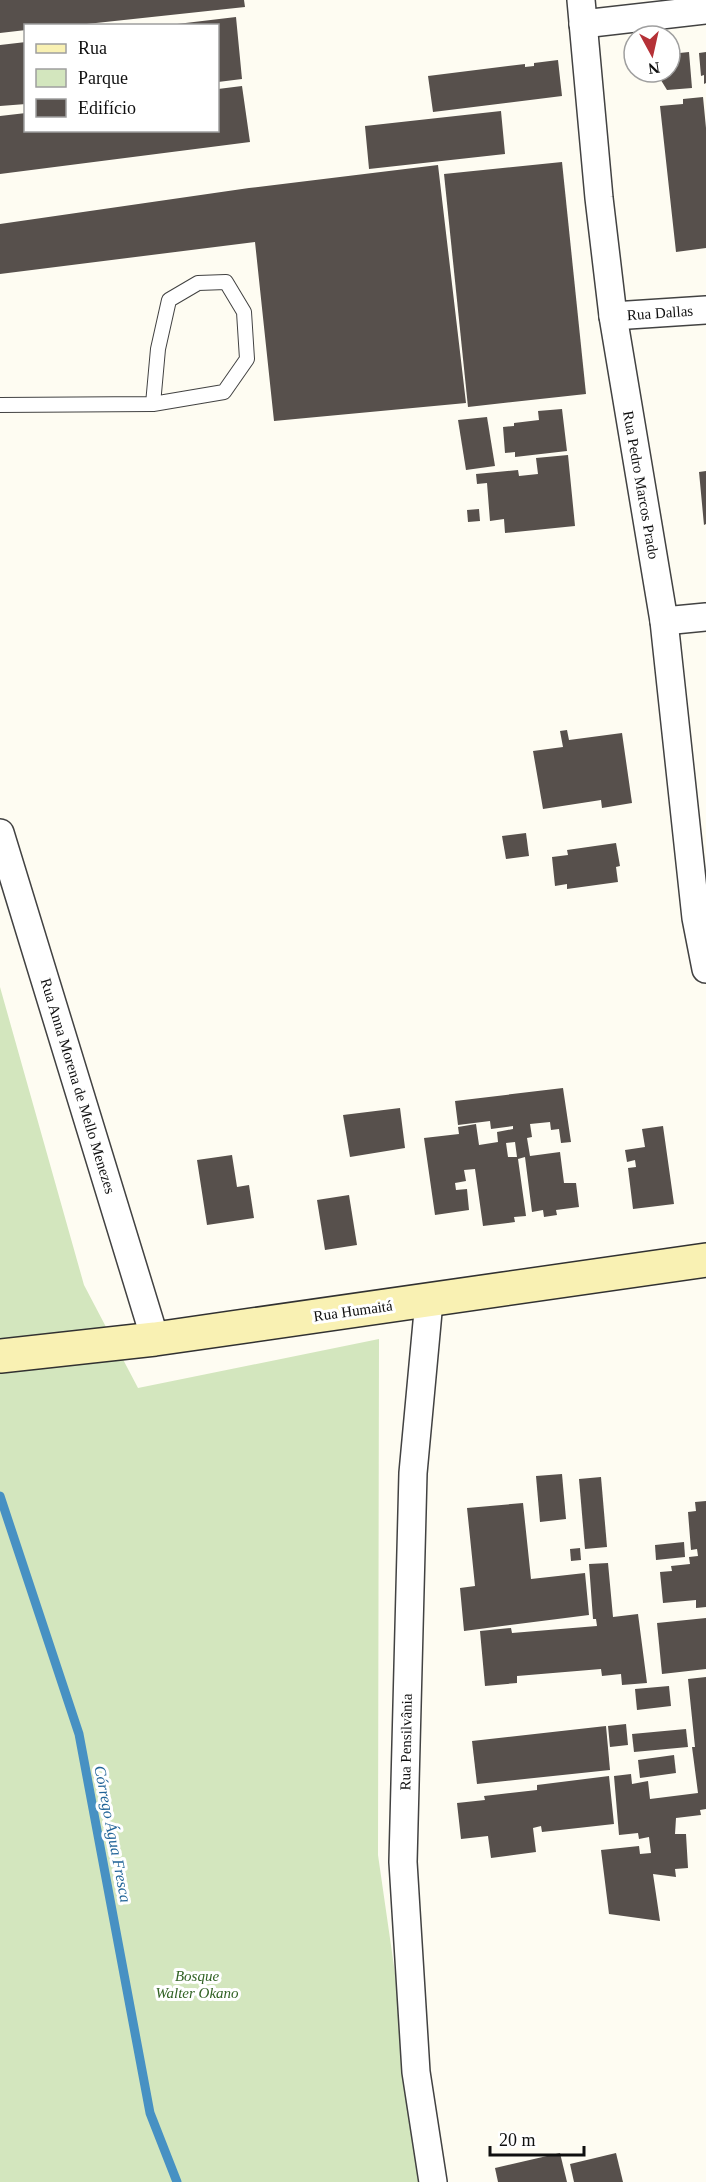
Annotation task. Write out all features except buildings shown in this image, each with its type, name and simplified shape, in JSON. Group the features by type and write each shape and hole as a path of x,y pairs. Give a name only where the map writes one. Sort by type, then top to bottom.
{"main road":[{"name":"Rua Humaitá","path":"0,1356 155,1339 706,1260"}],"street":[{"path":"582,12 706,10"},
{"name":"Rua Pedro Marcos Prado","path":"582,12 613,316 664,621 706,969"},
{"name":"Rua Dallas","path":"613,316 706,310"},
{"path":"664,621 706,617"},
{"name":"Rua Anna Morena de Mello Menezes","path":"0,832 155,1339"},
{"name":"Rua Pensilvânia","path":"429,1301 413,1473 403,1862 416,2072 433,2182"}],"lane":[{"path":"0,405 153,404 224,392 247,359 244,312 226,282 198,283 169,300 158,349 153,404"}],"green space":[{"name":"Bosque Walter Okano","path":"0,987 84,1285 138,1388 379,1339 378,1855 425,2182 0,2182"}],"waterway":[{"name":"Córrego Água Fresca","path":"0,1496 79,1734 150,2113 177,2182"}]}
